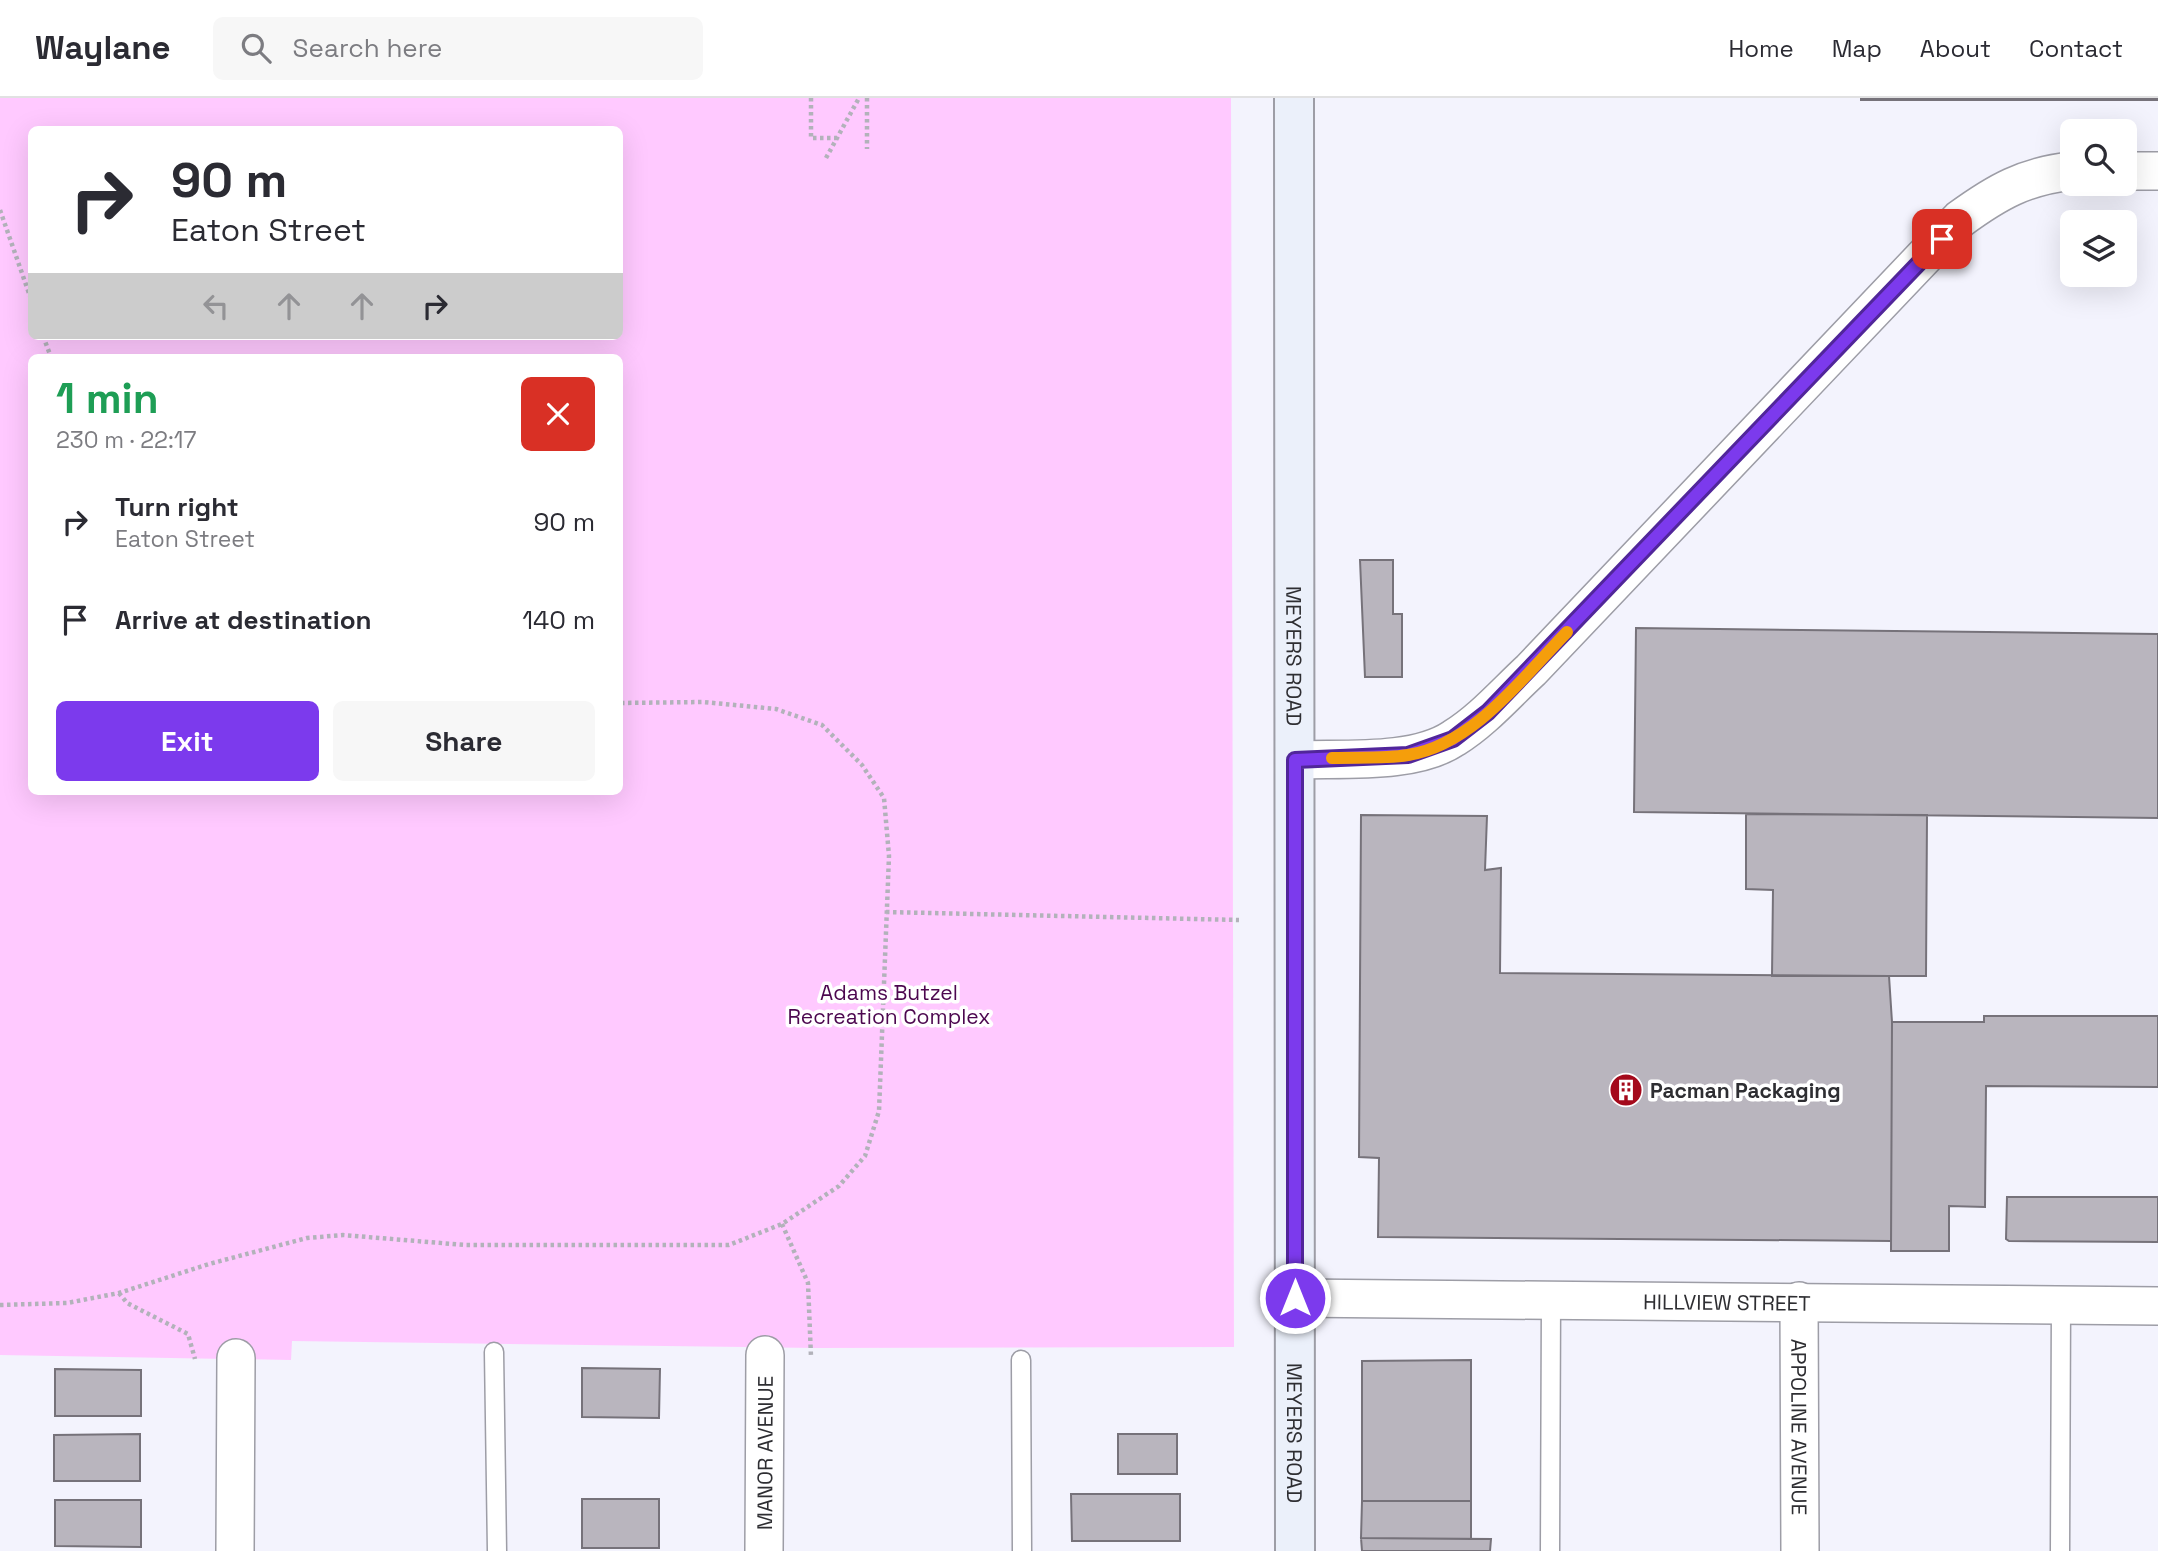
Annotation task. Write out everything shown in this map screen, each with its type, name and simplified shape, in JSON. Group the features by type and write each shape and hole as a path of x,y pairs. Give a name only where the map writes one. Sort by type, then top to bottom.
{"street":[{"name":"MEYERS ROAD","path":"1294,98 1296,1551"},
{"path":"2137,171 2158,171"},
{"path":"1295,760 1408,755 1453,739 1488,712 1531,670 1960,219 2000,190 2047,173 2060,172"},
{"name":"HILLVIEW STREET","path":"1295,1298 2158,1306"},
{"name":"APPOLINE AVENUE","path":"1799,1301 1800,1551"},
{"name":"MANOR AVENUE","path":"764,1551 765,1355"},
{"path":"235,1551 236,1359"}],"lane":[{"path":"1550,1551 1551,1300"},
{"path":"2060,1551 2061,1304"},
{"path":"494,1352 496,1551"},
{"path":"1021,1360 1022,1551"}],"path":[{"path":"811,98 811,138 837,138"},
{"path":"826,158 859,98"},
{"path":"867,98 867,149"},
{"path":"0,211 28,291"},
{"path":"0,1305 66,1303 119,1293 209,1264 307,1238 343,1235 465,1245 729,1245 782,1224 839,1186 865,1156 879,1111 889,856 884,798 862,765 822,725 776,709 703,702 623,703"},
{"path":"886,912 1239,920"},
{"path":"782,1224 808,1283 811,1357"},
{"path":"119,1293 127,1303 188,1334 195,1360"}],"green space":[{"name":"Adams Butzel Recreation Complex","path":"0,98 1231,98 1234,1347 815,1348 292,1341 291,1360 0,1355"}],"building":[{"path":"2158,98 2158,100 1861,100"},
{"path":"1360,560 1393,560 1393,614 1402,614 1402,677 1365,677"},
{"path":"1636,628 2158,634 2158,818 1634,812"},
{"path":"1746,814 1927,815 1926,976 1772,976 1773,890 1746,889"},
{"name":"Pacman Packaging","path":"1361,815 1487,816 1485,870 1501,868 1500,973 1889,976 1892,1022 1891,1241 1378,1237 1379,1158 1359,1157"},
{"path":"1984,1016 2158,1016 2158,1087 1986,1086 1985,1207 1949,1206 1949,1251 1891,1251 1892,1022 1984,1022"},
{"path":"2007,1197 2158,1197 2158,1242 2009,1241 2006,1239"},
{"path":"1471,1360 1471,1501 1362,1501 1362,1361"},
{"path":"582,1368 660,1369 659,1418 582,1417"},
{"path":"55,1369 141,1370 141,1416 55,1416"},
{"path":"140,1434 140,1481 54,1481 54,1435"},
{"path":"1118,1434 1177,1434 1177,1474 1118,1474"},
{"path":"1071,1494 1180,1494 1180,1541 1072,1541"},
{"path":"582,1499 659,1499 659,1548 582,1548"},
{"path":"55,1500 141,1500 141,1547 55,1546"},
{"path":"1362,1501 1471,1501 1471,1539 1361,1538"},
{"path":"1361,1538 1491,1539 1490,1551 1362,1551"}],"slow traffic":[{"path":"1332,758 1408,755 1436,748 1453,739 1488,712 1567,632"}],"place":[{"name":"Pacman Packaging","path":"1626,1090"}],"route":[{"path":"1295,1298 1295,760 1408,755 1436,748 1453,739 1488,712 1942,239"}]}
